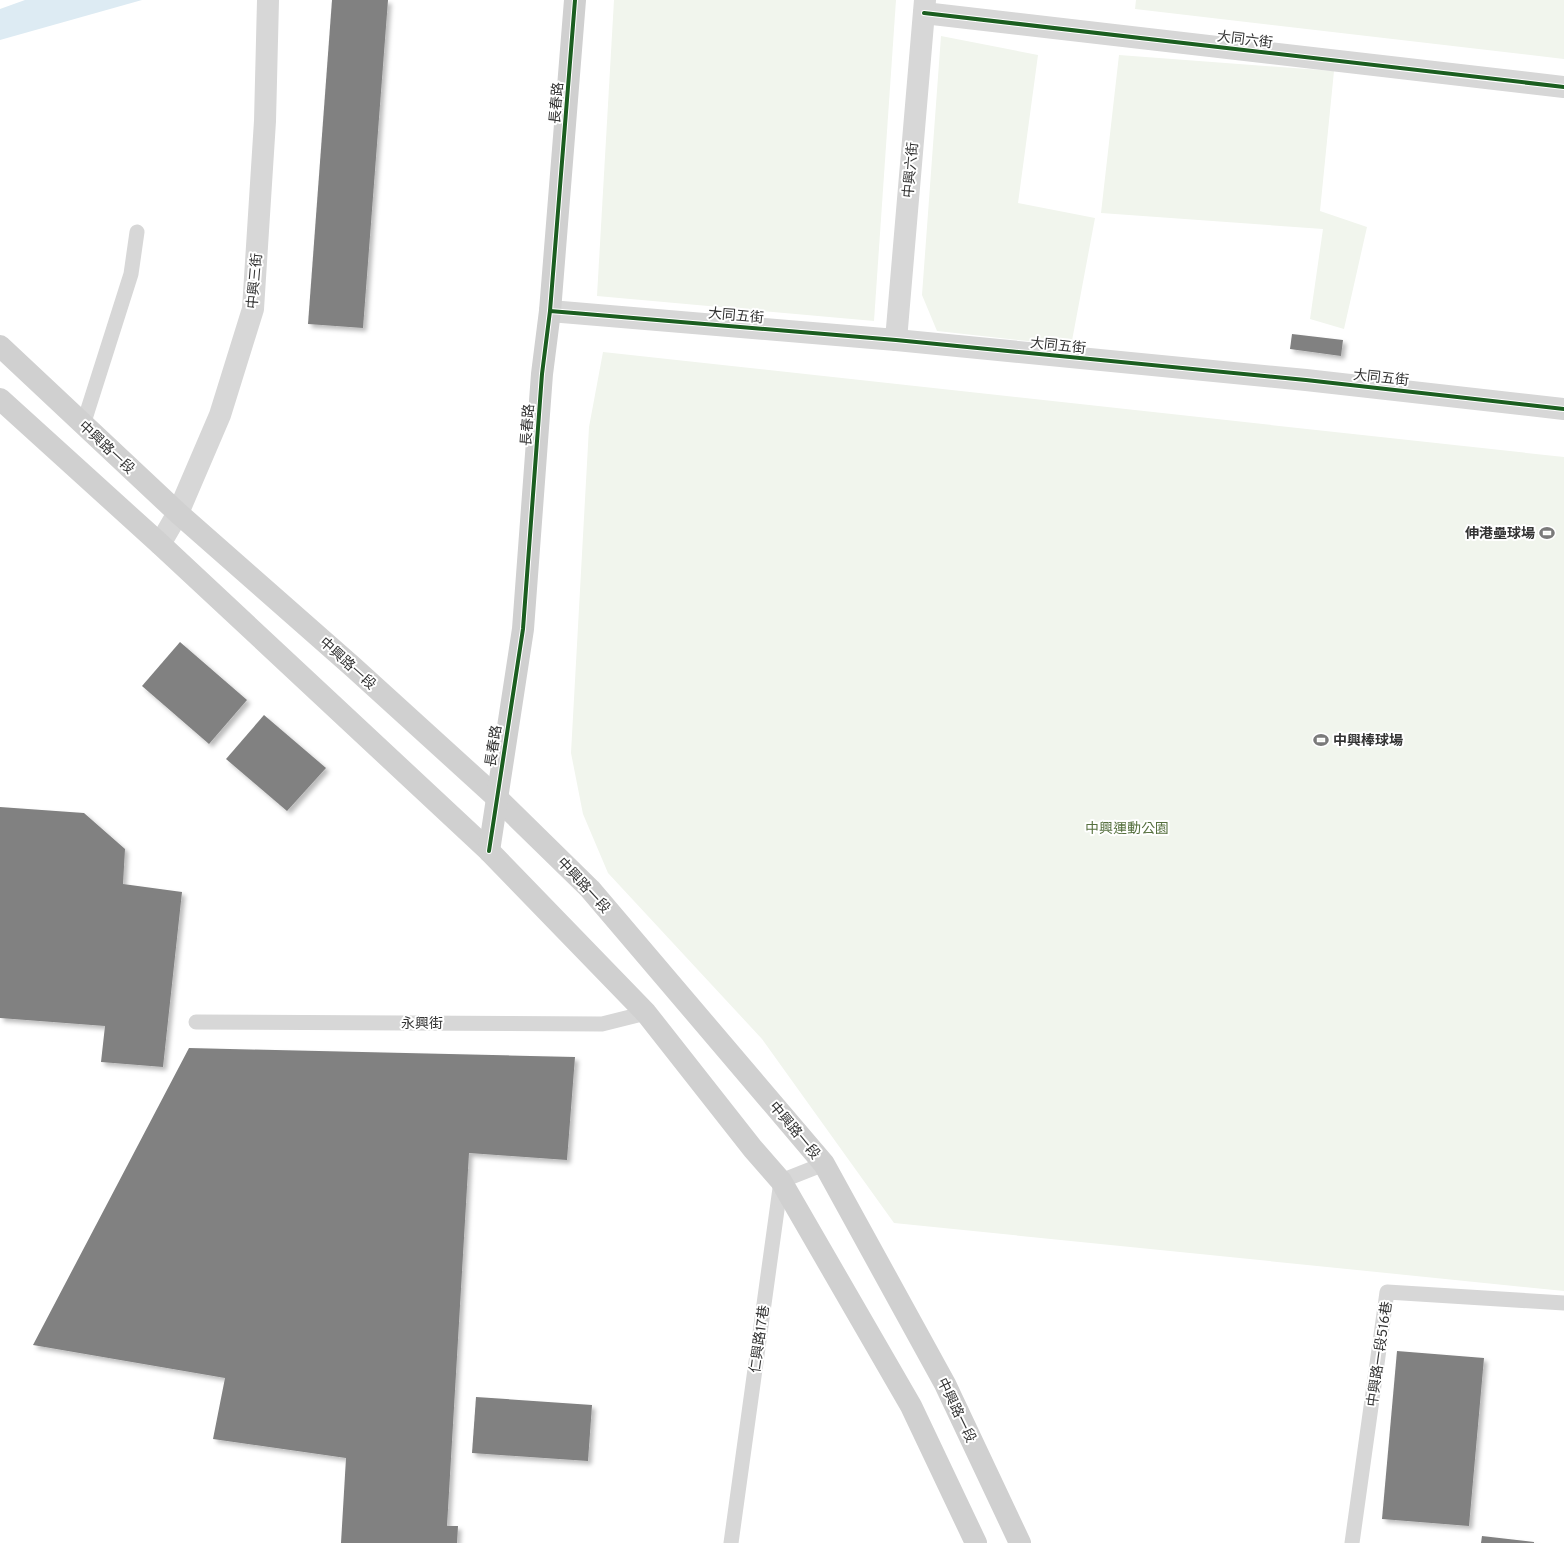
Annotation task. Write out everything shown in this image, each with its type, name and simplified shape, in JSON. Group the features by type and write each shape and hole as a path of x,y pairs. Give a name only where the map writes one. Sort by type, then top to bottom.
{"main road":[{"name":"長春路","path":"489,851 522,629 542,374 550,311 575,0"},
{"name":"中興路一段","path":"0,346 178,514 353,666 496,797 590,889 824,1164 945,1384 1020,1543"},
{"path":"0,399 160,544 489,851 646,1013 752,1149 781,1181 911,1406 976,1543"}],"street":[{"name":"中興三街","path":"160,544 178,514 220,415 253,309 265,121 268,0"},
{"name":"大同六街","path":"924,6 1564,87"},
{"name":"中興六街","path":"896,340 924,6"},
{"name":"大同五街","path":"550,311 896,340 1306,380 1564,408"}],"lane":[{"path":"83,424 131,274 137,232"},
{"name":"永興街","path":"196,1022 602,1024 646,1013"},
{"path":"781,1181 824,1164"},
{"name":"仁興路17巷","path":"731,1543 781,1181"},
{"name":"中興路一段516巷","path":"1352,1543 1387,1292 1564,1303"}],"green space":[{"path":"614,0 896,0 874,321 597,296"},
{"path":"1136,0 1564,0 1564,59 1135,9"},
{"path":"941,36 1038,55 1018,203 1095,218 1071,346 937,331 922,295"},
{"path":"1119,55 1334,71 1320,211 1367,227 1344,329 1310,319 1323,229 1101,213"},
{"name":"中興運動公園","path":"603,352 1564,457 1564,1291 894,1223 762,1039 608,873 583,814 571,753 589,427"}],"shaded area":[{"path":"25,0 142,0 0,40 0,9"}],"building":[{"path":"332,0 388,0 363,328 308,324"},
{"path":"1292,334 1343,340 1341,356 1290,349"},
{"path":"180,642 247,700 209,744 142,686"},
{"path":"264,715 326,768 287,811 226,759"},
{"path":"0,807 84,813 125,849 123,884 182,892 163,1067 101,1062 105,1026 0,1018"},
{"path":"189,1048 575,1057 567,1160 469,1153 447,1526 458,1526 457,1543 341,1543 346,1458 213,1439 225,1378 33,1345"},
{"path":"1397,1351 1484,1358 1469,1526 1382,1519"},
{"path":"476,1397 592,1405 588,1461 472,1453"},
{"path":"1482,1536 1534,1542 1534,1543 1481,1543"}],"cycle path":[{"path":"489,851 523,629 542,374 550,311 575,0"},
{"path":"924,13 1564,87"},
{"path":"550,311 896,340 1306,380 1564,409"}],"place":[{"name":"伸港壘球場","path":"1547,533"},
{"name":"中興棒球場","path":"1321,740"}]}
